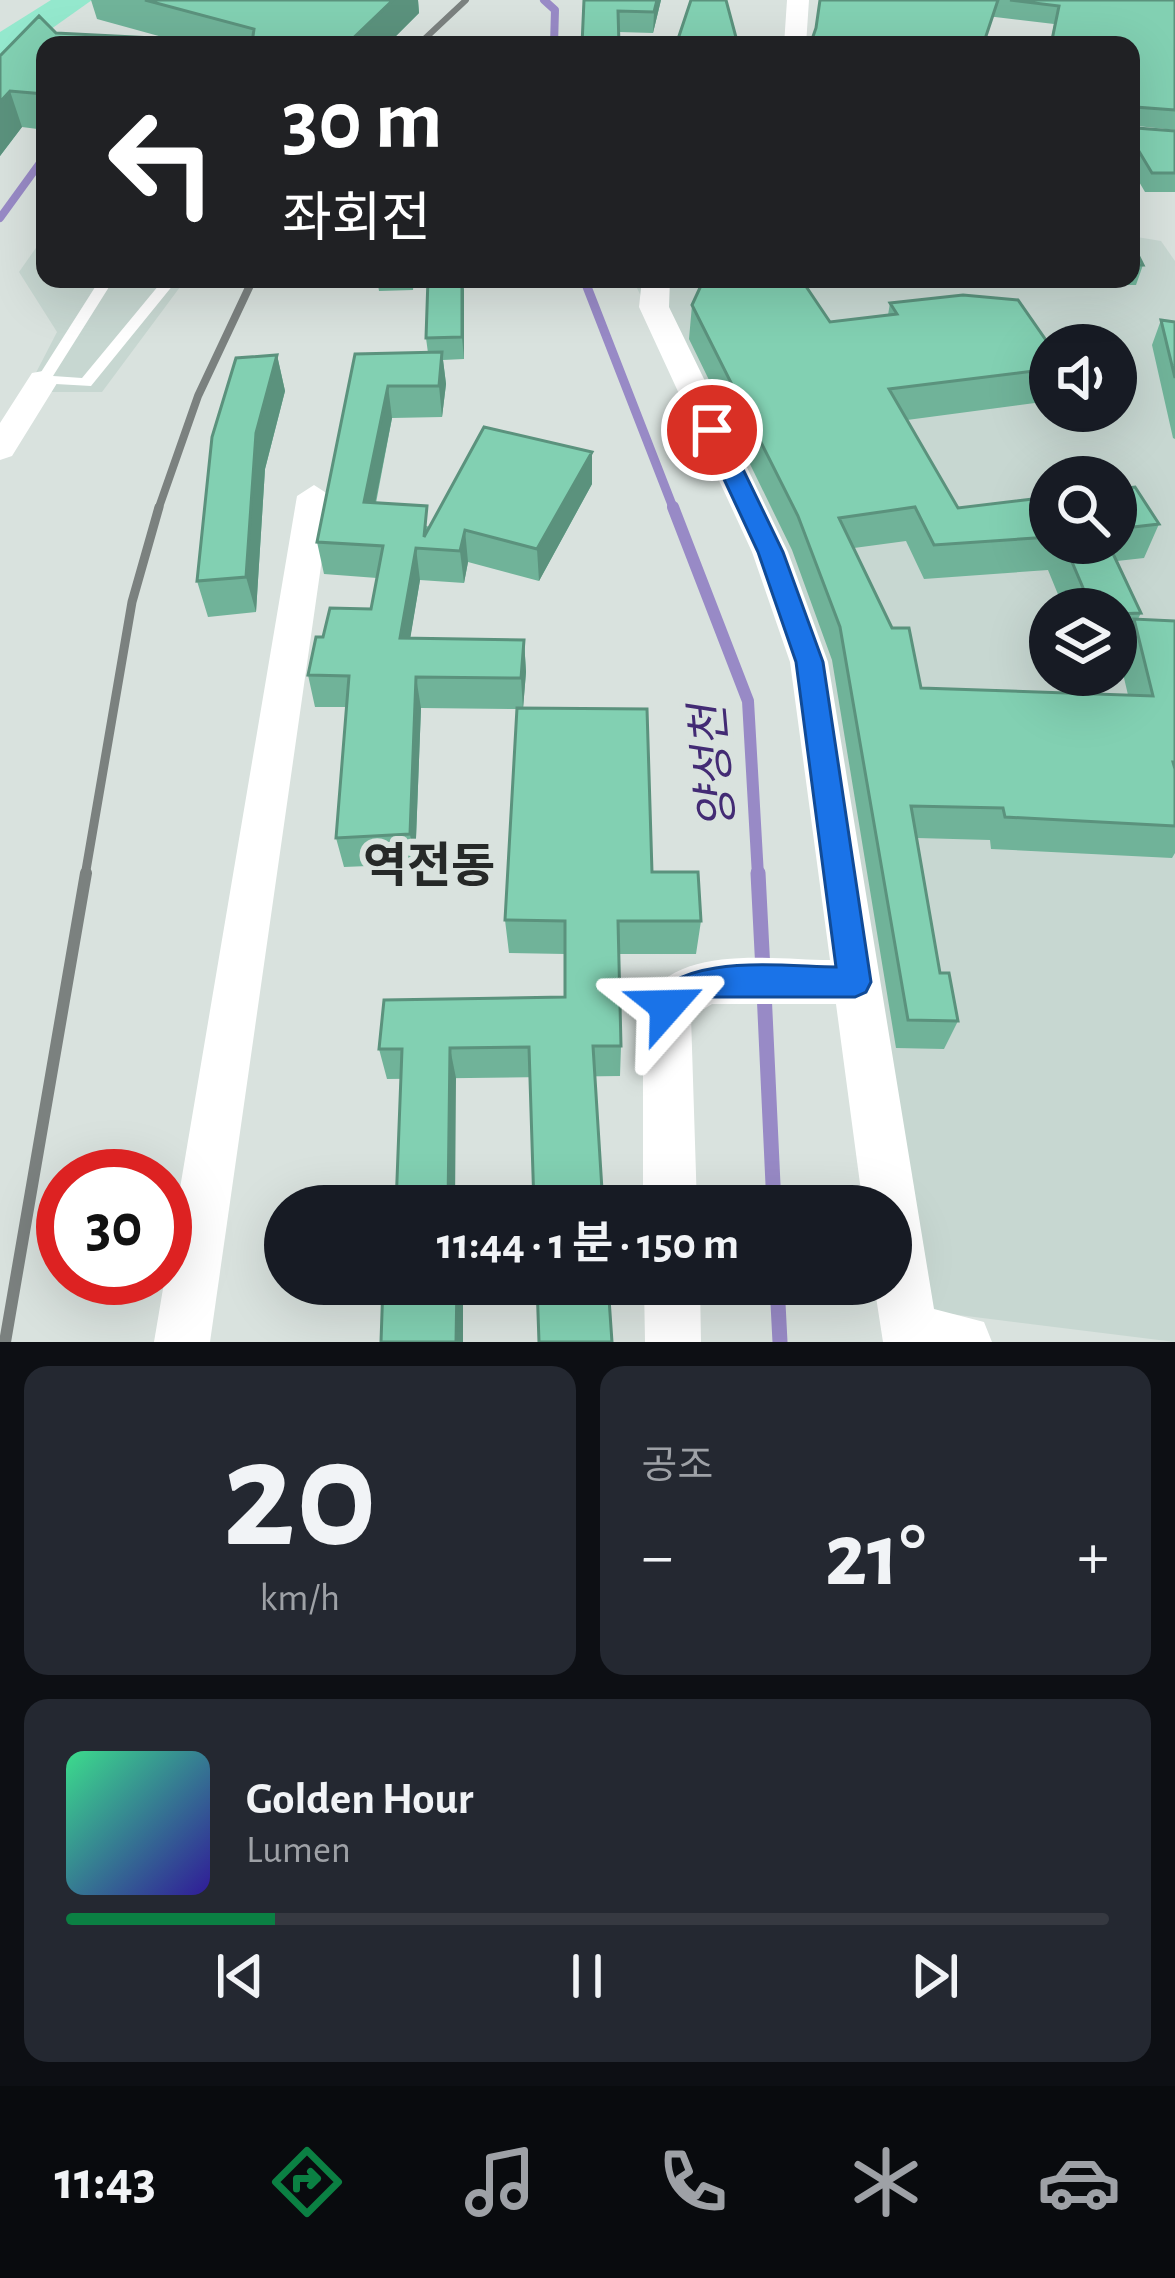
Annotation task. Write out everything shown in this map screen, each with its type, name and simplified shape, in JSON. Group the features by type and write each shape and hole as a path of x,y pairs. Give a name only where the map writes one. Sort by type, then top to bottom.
{"main road":[{"path":"0,47 75,0"}],"street":[{"path":"796,36 798,0"},
{"path":"655,288 654,308 770,552 809,662 832,981 885,1185"},
{"path":"0,449 43,380"},
{"path":"182,1342 314,496"},
{"path":"670,1185 667,1006 705,982 832,981"},
{"path":"912,1283 928,1339"},
{"path":"672,1305 673,1342"}],"lane":[{"path":"100,288 43,380 86,383 163,288"}],"shaded area":[{"path":"1140,238 1161,241 1175,261 1175,1342 927,1311 912,1218 912,1185 907,1185 823,667 637,288 1140,288"},
{"path":"36,248 36,288 179,288 102,392 26,392 57,332 19,272"}],"building":[{"path":"145,0 393,0 355,36 253,36 254,29"},
{"path":"584,0 657,0 654,12 618,11 619,36 582,36"},
{"path":"691,0 726,0 736,36 679,36"},
{"path":"820,0 998,0 986,36 813,36"},
{"path":"1010,0 1175,0 1175,110 1140,107 1140,36 1053,36 1059,6"},
{"path":"39,16 56,33 115,36 36,36 36,93 10,91 0,102 0,56"},
{"path":"1140,128 1175,131 1175,173 1152,173 1140,153"},
{"path":"428,288 462,288 462,337 426,338"},
{"path":"700,288 807,288 830,322 897,314 890,303 963,295 1018,300 1035,324 1029,324 1029,372 889,389 958,508 1029,500 1029,538 934,545 915,507 839,518 892,628 909,628 921,688 1029,692 1029,696 1153,696 1137,619 1175,621 1175,826 1005,817 1003,808 911,806 940,973 949,973 958,1021 908,1020 840,627 798,516 692,305"},
{"path":"1161,320 1175,322 1175,378"},
{"path":"442,352 439,386 388,386 364,502 427,506 424,537 484,427 592,452 537,549 465,530 460,551 416,548 400,638 524,640 521,678 416,677 410,834 336,838 349,676 308,675 316,637 323,637 330,608 371,609 383,546 317,542 355,354"},
{"path":"277,355 256,433 246,577 197,581 212,437 236,358"},
{"path":"1137,490 1159,524 1137,527"},
{"path":"1073,564 1118,564 1129,588 1083,588"},
{"path":"517,708 647,709 652,872 698,872 701,921 618,921 621,1046 593,1046 602,1185 533,1185 529,1047 450,1048 448,1185 397,1185 402,1049 379,1049 384,1000 565,997 565,921 505,920"},
{"path":"382,1305 457,1305 456,1342 381,1342"},
{"path":"538,1305 609,1305 612,1342 539,1342"}],"waterway":[{"name":"양성천","path":"544,0 555,10 554,36"},
{"path":"0,218 36,168"},
{"name":"양성천","path":"588,288 674,510"},
{"name":"양성천","path":"673,507 748,701 758,876"},
{"name":"양성천","path":"758,873 763,971"},
{"name":"양성천","path":"764,991 773,1185"},
{"name":"양성천","path":"778,1305 780,1342"}],"railway":[{"path":"428,36 466,0"},
{"path":"159,508 198,396 249,288"},
{"path":"85,876 132,602 159,508"},
{"path":"5,1342 86,873"}],"district":[{"name":"역전동","path":"429,865"}],"route":[{"path":"667,1006 705,982 855,982 809,662 770,552 712,430"}]}
